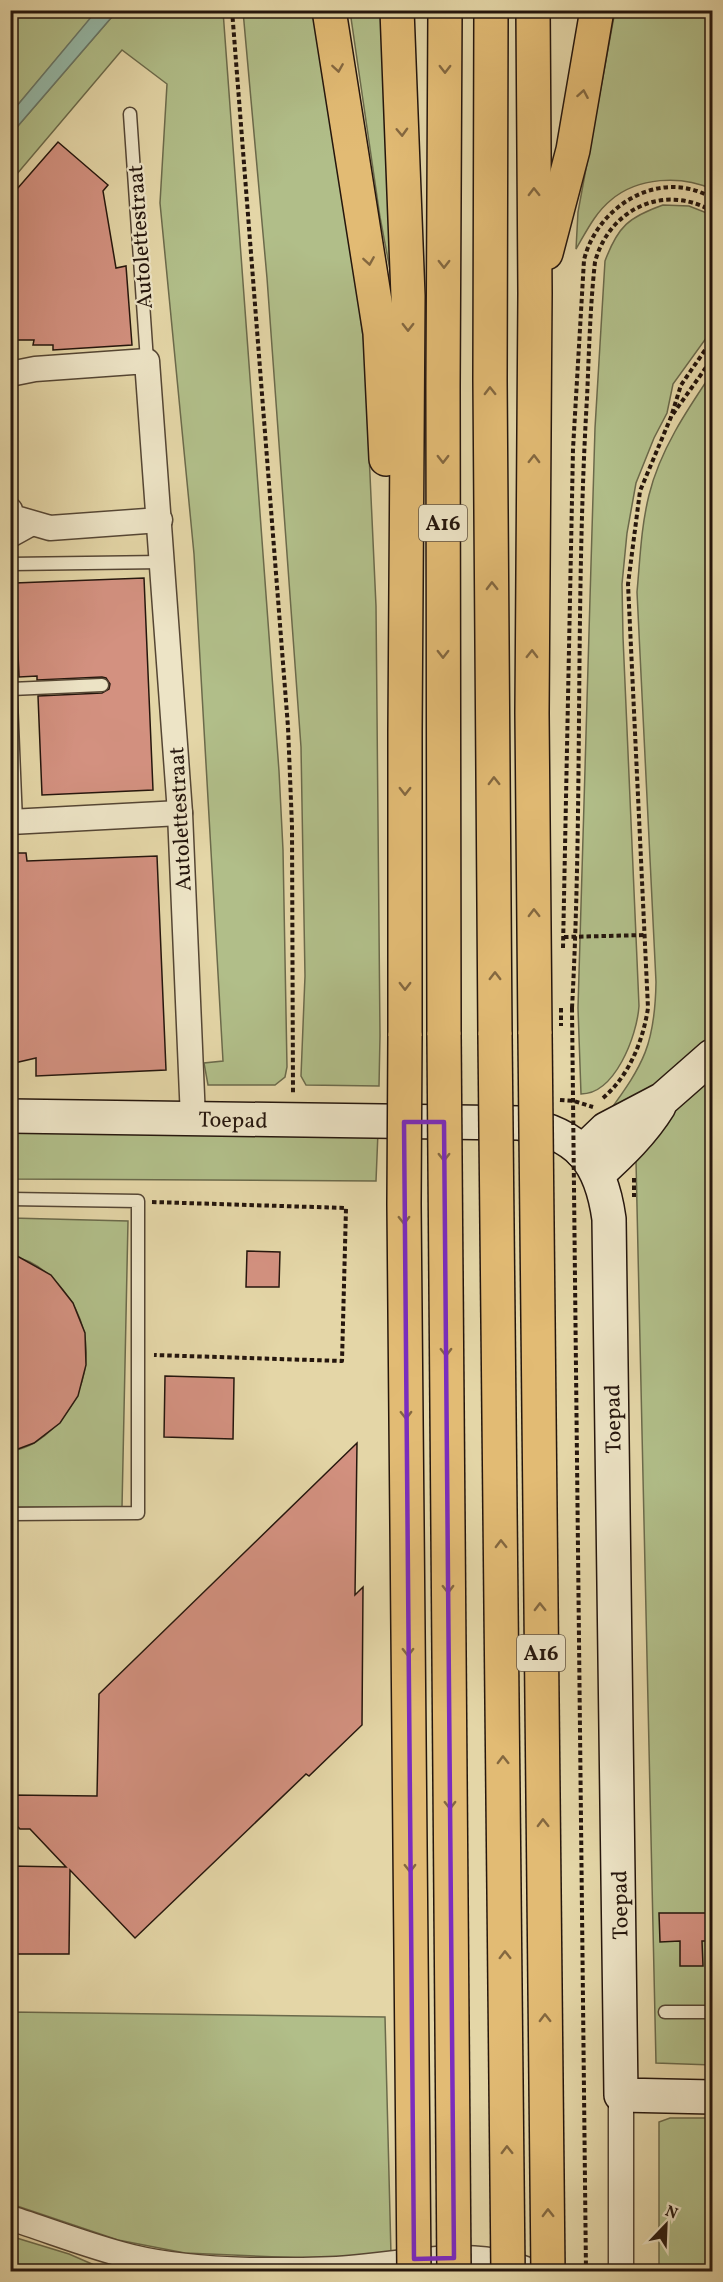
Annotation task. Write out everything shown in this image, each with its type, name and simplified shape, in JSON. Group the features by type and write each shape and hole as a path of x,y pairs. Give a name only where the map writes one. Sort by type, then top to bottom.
{"highway":[{"name":"A16","path":"329,10 380,333 394,681 405,732"},
{"name":"A16","path":"397,10 408,296 404,1204 414,2271"},
{"name":"A16","path":"445,10 444,1035 454,2271"},
{"name":"A16","path":"491,10 490,392 508,2271"},
{"name":"A16","path":"533,10 535,293 532,713 548,2271"},
{"name":"A16","path":"535,293 573,150 597,10"}],"street":[{"path":"10,374 34,369 147,361"},
{"name":"Autolettestraat","path":"147,361 180,813 193,1119"},
{"path":"10,510 12,517 50,528 160,520"},
{"path":"13,822 180,813"},
{"path":"590,1163 622,1152 649,1123 663,1099 712,1056"},
{"name":"Toepad","path":"10,1116 519,1123 560,1136 590,1163 603,1185 609,1219 621,2095 621,2271"},
{"path":"621,2095 712,2097"},
{"path":"10,2218 132,2257 180,2265 247,2270 349,2268 420,2258 463,2258 499,2261 534,2271"}],"lane":[{"name":"Autolettestraat","path":"129,114 147,361"},
{"path":"10,542 40,526"},
{"path":"10,564 163,562"},
{"path":"10,676 13,822"},
{"path":"11,689 102,685"},
{"path":"10,1199 138,1201 138,1513 10,1514"},
{"path":"665,2012 712,2012"}],"path":[{"path":"232,10 288,727 292,826 293,1095"},
{"path":"563,949 573,449 584,260 592,236 607,217 640,193 680,187 712,198"},
{"path":"586,2271 572,1008 576,938 578,672 584,450 595,262 602,242 609,233 625,215 644,204 666,198 679,198 704,205 712,210"},
{"path":"592,1105 608,1094 628,1067 641,1040 648,1008 628,584 640,491 671,417 681,385 712,340"},
{"path":"671,417 712,359"},
{"path":"564,937 645,935"},
{"path":"561,996 561,1008"},
{"path":"138,1201 346,1208 342,1361 138,1355"}],"highlighted area":[{"path":"404,1122 444,1122 454,2258 414,2259"}],"green space":[{"path":"11,11 97,11 11,113"},
{"path":"117,11 223,11 283,850 287,1067 285,1077 275,1085 208,1085 204,1063 223,1061 194,554 160,203 167,84 122,50 11,181 11,134"},
{"path":"243,11 315,11 364,344 376,606 379,1086 306,1085 301,1076 305,976 301,747 267,278"},
{"path":"350,11 384,11 391,275 380,217"},
{"path":"615,11 712,11 712,189 674,180 647,183 622,192 600,211 576,249 578,212"},
{"path":"663,205 689,206 712,215 712,330 673,384 667,413 636,483 627,533 622,584 623,637 639,1006 629,1047 614,1074 593,1091 581,1094 578,1008 595,428 605,261 615,239 626,224 641,214"},
{"path":"712,373 712,1038 702,1051 678,1072 651,1090 608,1113 631,1081 645,1052 650,1038 655,1003 656,982 637,592 644,519 654,478 667,446"},
{"path":"712,1076 712,2065 656,2063 636,1161 647,1138"},
{"path":"11,1128 378,1132 376,1181 11,1179"},
{"path":"11,1218 128,1221 122,1507 11,1507 11,1452 36,1442 68,1411 78,1392 84,1372 86,1351 83,1330 76,1309 63,1290 40,1268 26,1260 11,1256"},
{"path":"10,2012 385,2017 391,2255 301,2258 185,2253 118,2240 11,2204"},
{"path":"670,2118 712,2118 712,2271 659,2271 659,2122"},
{"path":"10,2236 69,2254 108,2271 16,2272 11,2269"}],"shaded area":[{"path":"97,10 117,11 11,134 11,113"}],"building":[{"path":"58,142 108,185 103,191 116,268 126,266 132,345 53,350 53,345 33,345 34,340 10,340 10,197"},
{"path":"144,578 153,790 42,795 38,696 102,693 109,689 110,684 106,678 102,677 37,680 37,676 19,677 15,583"},
{"path":"10,853 26,853 27,861 157,856 166,1070 36,1076 36,1058 10,1064"},
{"path":"247,1251 280,1252 279,1287 246,1287"},
{"path":"10,1252 51,1275 73,1303 85,1333 86,1365 78,1396 60,1423 34,1443 10,1452"},
{"path":"165,1376 234,1378 233,1439 164,1437"},
{"path":"357,1443 355,1595 363,1587 362,1725 309,1776 306,1774 135,1938 70,1870 69,1954 10,1954 10,1866 66,1867 30,1829 20,1829 10,1819 10,1795 97,1796 99,1694"},
{"path":"659,1913 712,1913 712,1941 702,1941 703,1966 680,1966 680,1941 660,1942"}]}
